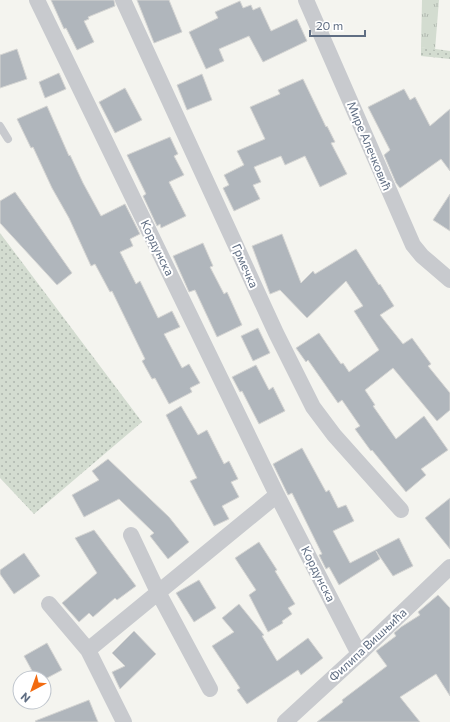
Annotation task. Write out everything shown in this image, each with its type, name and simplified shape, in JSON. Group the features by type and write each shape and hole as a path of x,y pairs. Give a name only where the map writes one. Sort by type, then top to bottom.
{"street":[{"name":"Кордунска","path":"37,0 277,495 359,654"},
{"name":"Грмечка","path":"123,0 276,333 313,407 334,435 401,510"},
{"name":"Мире Алечковић","path":"306,0 410,240 422,256 450,280"},
{"path":"88,650 277,495"},
{"path":"131,534 158,592 210,689"},
{"name":"Филипа Вишњића","path":"285,722 359,654 450,566"},
{"path":"49,604 88,650 124,722"}],"lane":[{"path":"0,126 8,139"}],"green space":[{"path":"422,0 439,0 435,50 421,47"},
{"path":"421,47 450,51 450,59 421,56"},
{"path":"0,233 142,422 34,514 0,478"}],"building":[{"path":"51,0 114,0 115,6 88,17 89,19 84,21 94,42 77,50 66,28 64,29"},
{"path":"137,0 169,0 182,32 154,43"},
{"path":"240,1 243,8 251,5 253,10 260,7 271,31 297,19 307,41 263,62 249,36 219,49 224,61 206,69 189,32 218,18 215,12"},
{"path":"17,49 27,79 0,88 0,55"},
{"path":"59,73 66,89 45,98 39,82"},
{"path":"202,74 212,100 187,110 177,85"},
{"path":"303,79 326,127 327,126 335,142 331,143 347,174 320,187 305,156 285,165 281,156 254,167 261,182 253,185 260,199 234,211 223,188 229,185 224,175 244,165 237,151 265,139 250,107 280,94 278,90"},
{"path":"125,88 142,120 115,133 99,102"},
{"path":"404,89 410,100 415,97 430,126 450,109 450,171 441,159 400,188 396,183 384,155 390,150 368,107"},
{"path":"47,106 69,156 70,155 101,216 125,204 140,234 130,239 133,246 120,252 136,284 140,281 158,318 172,311 180,327 164,334 182,368 189,364 200,383 190,388 192,392 169,404 155,378 152,379 142,361 145,359 112,291 110,292 95,264 91,266 69,218 17,119"},
{"path":"170,137 178,154 174,156 184,175 169,182 186,216 161,228 160,224 157,226 143,196 146,194 127,155"},
{"path":"15,192 72,273 57,285 0,223 0,201"},
{"path":"450,194 450,231 433,220"},
{"path":"282,234 301,283 313,271 315,274 356,249 394,306 380,315 403,344 412,338 431,364 428,366 450,393 450,410 437,421 393,368 365,390 375,405 373,406 396,439 424,416 448,450 421,469 426,475 406,492 372,450 371,451 355,429 360,426 342,400 338,403 308,360 306,362 296,348 319,333 341,364 343,363 349,372 379,350 354,311 363,306 346,281 307,318 280,290 270,294 252,246"},
{"path":"203,243 213,266 210,267 224,294 227,292 242,325 217,337 195,290 189,292 173,256"},
{"path":"258,328 270,353 253,361 241,336"},
{"path":"256,365 269,390 273,387 285,411 259,424 242,391 240,392 232,377"},
{"path":"181,406 198,435 207,430 224,464 229,461 238,479 231,482 239,497 222,506 229,519 214,526 190,481 197,478 166,415"},
{"path":"302,448 326,492 329,490 338,508 346,505 354,521 333,531 350,563 399,538 413,566 393,576 376,551 380,559 339,585 329,567 326,569 319,555 322,554 292,493 288,495 273,464"},
{"path":"108,459 169,517 189,542 168,559 150,536 154,533 119,499 84,517 72,495 99,480 92,471"},
{"path":"450,498 450,549 425,518"},
{"path":"94,530 136,586 117,600 115,598 93,617 89,613 79,622 62,603 97,573 75,538"},
{"path":"259,542 277,570 275,571 295,604 288,608 292,614 282,621 283,623 268,632 249,595 256,590 235,558"},
{"path":"24,553 40,576 14,594 0,574 0,570"},
{"path":"199,580 216,608 194,622 176,593"},
{"path":"438,595 450,608 450,696 436,674 400,697 420,722 317,722 343,702 342,700 387,666 376,651 396,636 394,633 401,627 420,615 418,612"},
{"path":"239,604 264,635 262,636 277,661 308,638 323,658 301,675 298,670 247,704 237,690 240,688 212,646 234,632 222,618"},
{"path":"134,631 156,654 120,689 112,672 125,666 112,653"},
{"path":"47,643 62,670 52,675 52,670 32,670 24,656"},
{"path":"89,700 98,722 35,721"}]}
